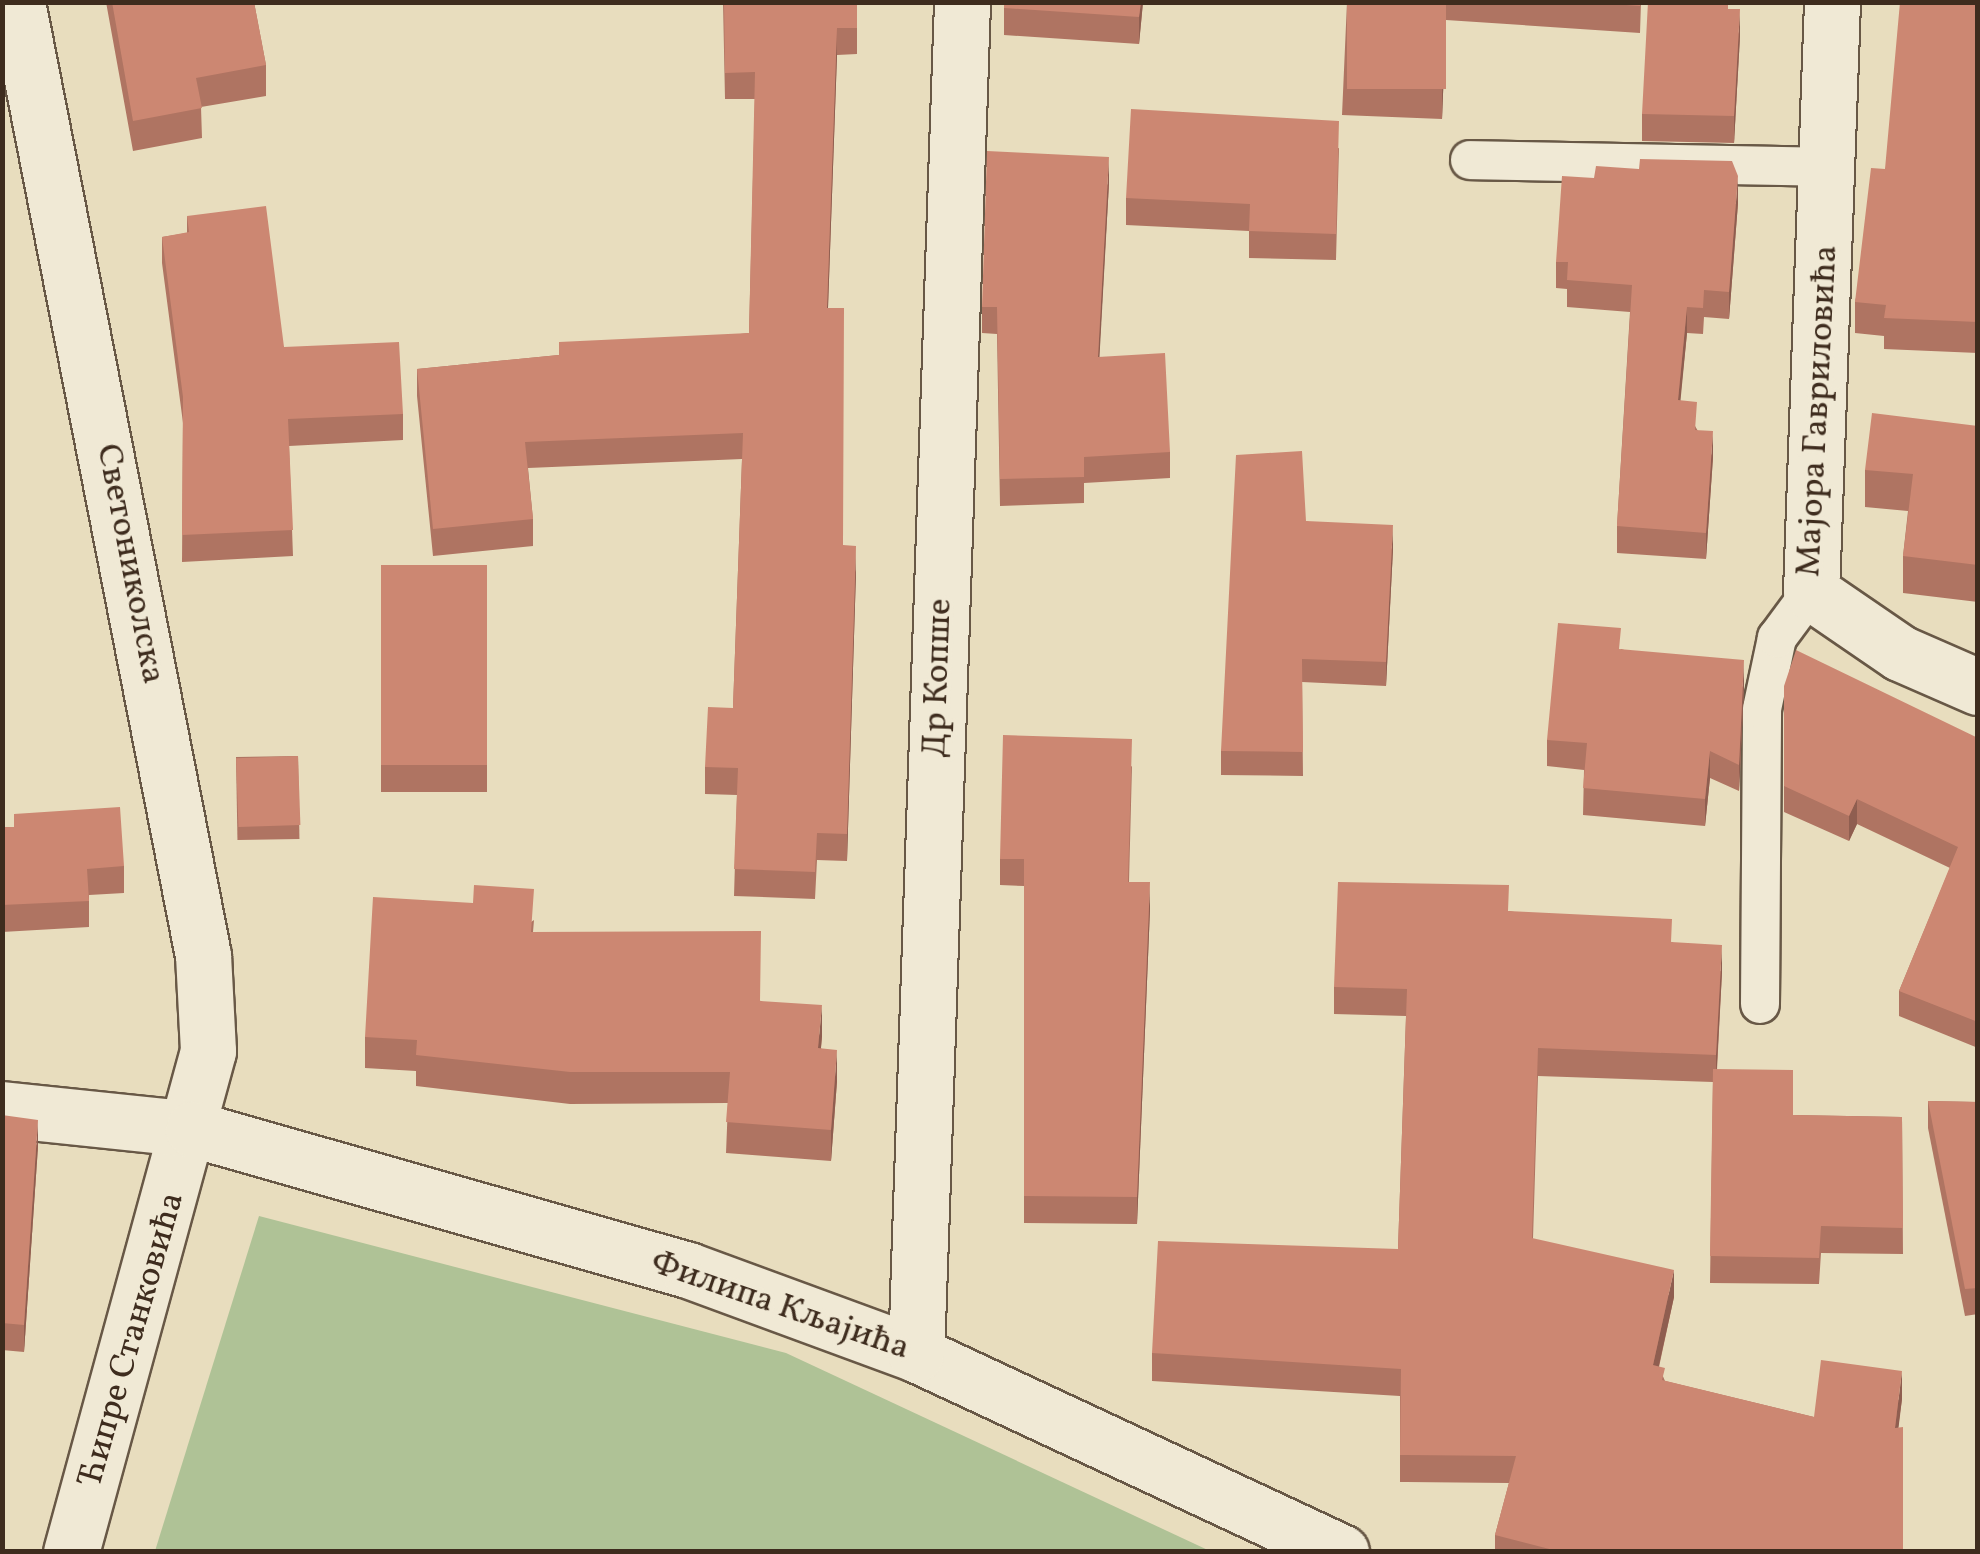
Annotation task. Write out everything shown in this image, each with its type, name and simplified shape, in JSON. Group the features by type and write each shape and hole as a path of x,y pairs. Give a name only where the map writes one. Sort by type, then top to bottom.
{"street":[{"name":"Светониколска","path":"18,2 203,955 208,1050 193,1129"},
{"name":"Др Копше","path":"916,1354 962,2"},
{"name":"Мајора Гавриловића","path":"1812,592 1832,2"},
{"path":"1812,592 1900,653 1978,687"},
{"name":"Филипа Кљајића","path":"2,1110 193,1129 688,1270 916,1354 1341,1552"},
{"name":"Ћипре Станковића","path":"70,1552 193,1129"}],"lane":[{"path":"1470,160 1829,167"},
{"name":"Мајора Гавриловића","path":"1760,1004 1762,710 1777,638 1812,592"}],"green space":[{"path":"259,1216 786,1353 1210,1551 155,1551"}],"building":[{"path":"112,2 254,2 266,65 196,78 202,108 133,121"},
{"path":"724,2 857,2 857,28 837,28 827,308 844,308 843,545 856,546 847,834 817,833 815,872 734,869 738,768 705,767 708,707 733,708 743,433 525,442 533,519 433,529 417,369 559,355 559,342 749,333 755,72 725,73"},
{"path":"1004,2 1141,2 1139,17 1004,8"},
{"path":"1347,2 1446,2 1446,89 1347,89"},
{"path":"1585,2 1640,2 1640,6"},
{"path":"1648,2 1728,2 1728,9 1740,9 1734,116 1642,114"},
{"path":"1900,2 1978,2 1978,322 1884,318 1886,305 1855,302 1871,168 1885,169"},
{"path":"1131,109 1339,121 1336,234 1249,231 1250,204 1126,198"},
{"path":"987,151 1109,157 1098,357 1165,353 1170,452 1084,457 1084,477 1000,479 997,307 982,307"},
{"path":"1640,159 1732,161 1738,176 1729,292 1704,290 1703,308 1687,307 1678,400 1697,402 1695,430 1713,431 1706,533 1617,526 1632,285 1567,280 1568,262 1556,262 1562,176 1594,178 1596,166 1639,169"},
{"path":"266,206 284,347 399,342 403,414 288,419 293,530 182,535 183,397 162,237 189,232 187,216"},
{"path":"1872,413 1978,426 1978,565 1903,556 1913,474 1865,470"},
{"path":"1302,451 1306,521 1393,525 1386,662 1302,659 1303,752 1221,751 1236,455"},
{"path":"381,565 487,565 487,765 381,765"},
{"path":"1558,623 1621,628 1619,649 1744,660 1739,765 1710,751 1705,799 1583,788 1587,743 1547,740"},
{"path":"1796,650 1978,738 1978,1022 1899,991 1958,847 1857,799 1849,816 1784,786 1784,686"},
{"path":"1003,735 1132,739 1128,882 1150,882 1137,1197 1024,1196 1024,859 1000,859"},
{"path":"298,756 300,825 238,827 236,758"},
{"path":"120,807 124,866 87,869 89,901 2,905 2,827 14,827 14,814"},
{"path":"1338,882 1509,885 1508,911 1672,919 1671,942 1722,945 1716,1055 1538,1048 1532,1238 1674,1270 1653,1365 1665,1368 1662,1380 1814,1417 1821,1360 1902,1371 1895,1428 1903,1427 1903,1552 1561,1552 1495,1535 1516,1456 1400,1455 1401,1369 1152,1353 1158,1241 1398,1249 1407,989 1334,987"},
{"path":"474,885 534,889 531,932 761,931 760,1001 822,1005 818,1048 837,1050 831,1130 726,1122 730,1072 570,1072 416,1055 417,1040 365,1037 373,897 473,903"},
{"path":"1713,1069 1793,1070 1793,1115 1902,1117 1903,1228 1821,1226 1819,1258 1710,1256"},
{"path":"1928,1101 1978,1102 1978,1288 1965,1289"},
{"path":"2,1115 38,1120 24,1325 2,1323"}]}
